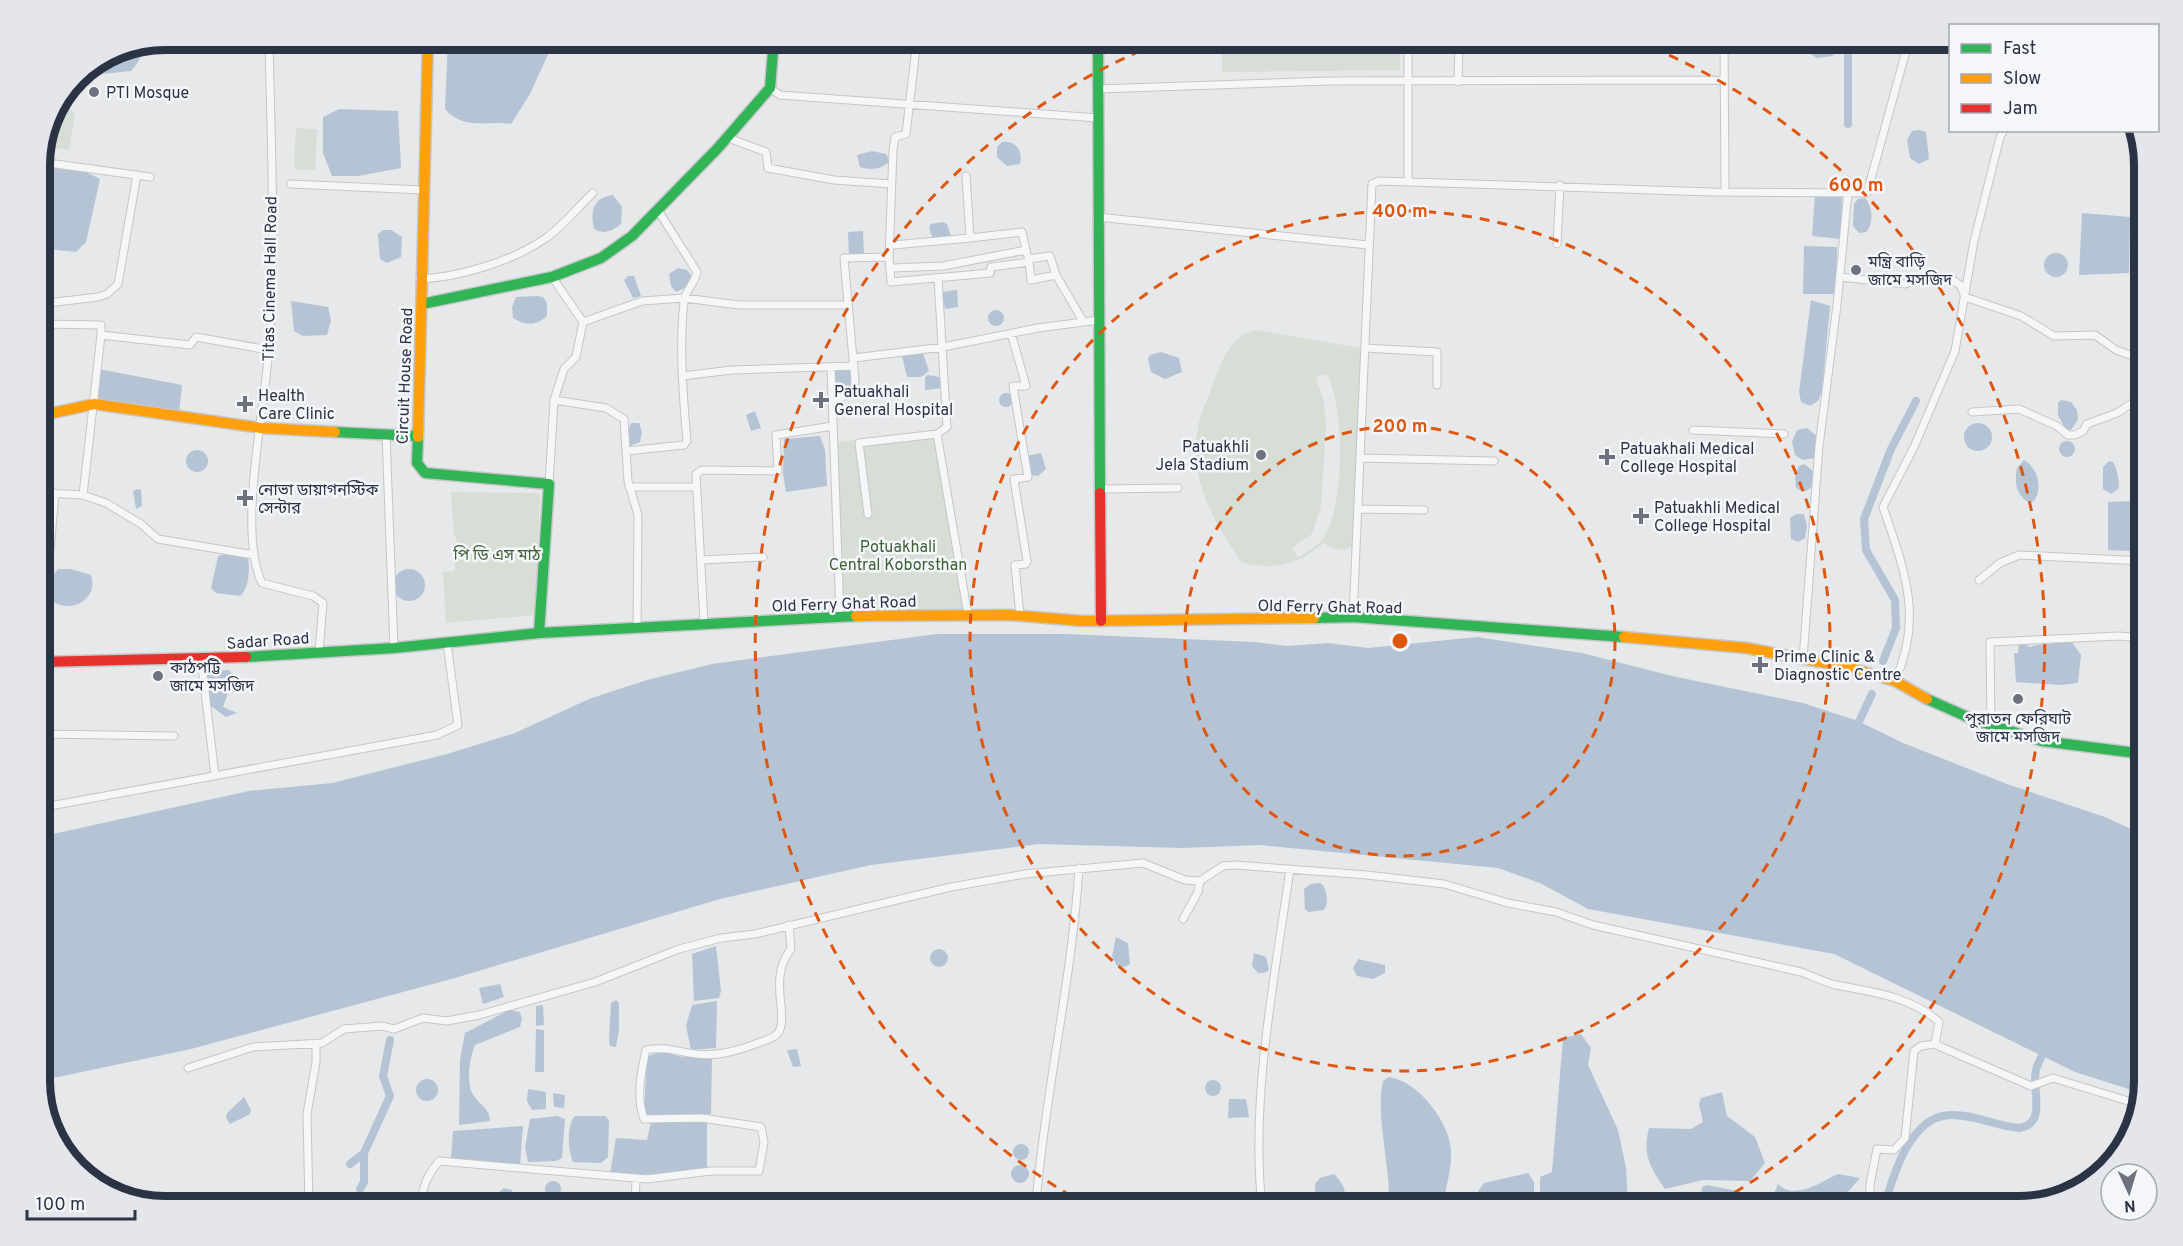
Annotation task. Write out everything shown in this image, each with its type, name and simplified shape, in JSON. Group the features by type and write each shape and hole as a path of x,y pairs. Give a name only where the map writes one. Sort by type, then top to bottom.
{"street":[{"name":"Titas Cinema Hall Road","path":"269,50 269,350 251,547 262,583 303,592 320,599 323,603 319,652"},
{"name":"Circuit House Road","path":"428,50 417,463 425,473 549,484"},
{"path":"422,304 552,278 601,258 632,236 659,212 728,138 770,88 773,50"},
{"path":"916,50 906,134 894,140 889,257 891,282 990,273 991,267 1050,256 1056,275 1083,321"},
{"path":"1098,50 1097,218 1101,621"},
{"path":"1407,50 1408,182"},
{"path":"1458,82 1459,50"},
{"path":"1724,50 1725,190"},
{"path":"1353,617 1372,184 1379,181 1867,193 1906,50"},
{"path":"1098,89 1329,81 1724,80"},
{"path":"770,88 780,95 1098,118"},
{"path":"1895,681 1905,659 1910,623 1906,576 1883,507 1914,447 1955,351 1974,241 2003,132"},
{"path":"728,138 766,152 767,167 772,169 834,180 891,184"},
{"path":"50,159 150,177"},
{"path":"50,303 98,297 107,294 118,284 136,175"},
{"path":"966,176 970,238"},
{"path":"291,184 423,190"},
{"path":"1557,244 1560,185"},
{"path":"1803,659 1819,446 1848,192"},
{"path":"420,279 450,277 477,269 546,238 593,193"},
{"path":"627,451 686,443 682,376 684,298 695,283 697,272 659,212"},
{"path":"1097,218 1368,244"},
{"path":"893,245 1022,232 1031,280 1056,275"},
{"path":"891,268 942,266 1026,250"},
{"path":"832,402 854,391 854,357 844,258 889,257"},
{"path":"1840,277 1905,284 1924,277 1948,277 1960,285 1965,297 2020,316 2054,336 2095,335 2116,350 2133,356"},
{"path":"539,633 554,400 564,369 576,357 583,322 552,278"},
{"path":"868,514 859,443 937,434 947,427 938,279"},
{"path":"583,322 642,301 684,298 739,305 847,305"},
{"path":"854,357 943,347 1011,333 1099,320"},
{"path":"50,324 101,325 83,495"},
{"path":"1011,333 1026,386 1013,386 1028,477 1014,480 1027,561 1026,564 1015,565 1020,616"},
{"path":"100,335 190,345 196,337 269,350"},
{"path":"1365,348 1437,352 1437,385"},
{"path":"682,376 732,370 854,366"},
{"path":"831,367 840,616"},
{"path":"554,400 606,408 617,412 624,419 629,487 638,515 638,629"},
{"path":"1972,412 2019,409 2057,426 2068,435 2075,435 2087,424 2117,413 2133,402"},
{"path":"50,414 94,404 261,428 416,436"},
{"path":"704,623 696,474 702,471 778,471 776,435 833,426"},
{"path":"1693,430 1784,434"},
{"path":"386,434 394,648"},
{"path":"937,434 968,615"},
{"path":"1361,458 1494,461"},
{"path":"629,487 696,487"},
{"path":"1100,489 1178,488"},
{"path":"50,493 83,495 106,503 141,524 158,539 254,555"},
{"path":"50,550 55,494"},
{"path":"1358,508 1424,510"},
{"path":"1979,580 2000,562 2019,555 2133,560"},
{"path":"701,560 763,557"},
{"name":"Old Ferry Ghat Road","path":"499,637 840,616 968,615 1101,621 1353,617 1746,648 1847,667 1895,681 1926,699 1991,725 2042,741 2134,753"},
{"name":"Sadar Road","path":"50,662 201,658 394,648 499,637"},
{"path":"1991,725 1990,642 2134,637"},
{"path":"50,806 437,735 454,729 458,725 447,643"},
{"path":"201,658 215,776"},
{"path":"50,734 174,735"},
{"path":"188,1068 215,1057 253,1047 322,1043 344,1029 382,1026 394,1029 423,1018 447,1021 479,1015 589,984 679,949 951,886 1079,868 1143,863 1185,880 1200,881 1223,866 1290,869 1444,884 1508,903 1556,912 1593,925 1801,972 1833,984 1876,991 1924,1009 1939,1022 1935,1044"},
{"path":"1037,1196 1042,1134 1063,1014 1079,868"},
{"path":"1261,1196 1259,1180 1263,1058 1290,869"},
{"path":"1183,920 1198,892 1200,881"},
{"path":"422,1196 428,1174 439,1161 636,1179 668,1178 711,1172 759,1171 764,1142 761,1127 702,1118 644,1119 639,1106 642,1066 646,1050 660,1047 699,1055 741,1051 776,1036 781,1029 779,984 782,961 791,949 789,925"},
{"path":"309,1196 307,1114 316,1062 316,1044"},
{"path":"1870,1196 1870,1184 1878,1149 1894,1150 1905,1138 1914,1051 1921,1046 1935,1044 2031,1086 2053,1078 2132,1102"},
{"path":"635,1196 636,1179"}],"green space":[{"path":"1222,50 1400,50 1400,70 1222,72"},
{"path":"70,99 70,109 75,115 69,150 50,147 61,113"},
{"path":"296,128 317,129 315,170 294,169"},
{"name":"Patuakhli Jela Stadium","path":"1256,330 1361,348 1355,544 1351,547 1339,550 1323,543 1305,556 1286,564 1265,566 1242,563 1212,514 1200,480 1197,462 1196,443 1199,423 1222,361 1235,341","holes":["1327,374 1337,409 1340,454 1339,477 1332,519 1323,538 1298,557 1292,548 1312,534 1321,505 1326,428 1324,402 1316,377"]},
{"name":"Potuakhali Central Koborsthan","path":"936,433 963,611 844,612 836,442"},
{"name":"পি ডি এস মাঠ","path":"451,492 536,493 540,495 535,615 446,623 443,572 455,571 456,536 454,536"}],"water":[{"path":"448,50 550,50 530,94 511,124 468,122 452,116 445,109"},
{"path":"1805,50 1839,50 1832,56 1817,58"},
{"path":"142,52 131,71 92,75 120,58"},
{"path":"339,109 398,111 401,168 358,176 332,176 323,153 323,117"},
{"path":"1912,131 1926,132 1929,159 1919,164 1910,158 1907,140"},
{"path":"1002,142 1011,143 1017,147 1020,164 1007,166 997,157 997,147"},
{"path":"872,151 886,154 890,161 876,168 860,167 857,155"},
{"path":"54,166 84,171 100,179 86,242 76,252 50,249 50,168"},
{"path":"613,195 622,207 621,224 608,231 602,232 594,229 592,217 594,206 601,199"},
{"path":"1815,195 1842,195 1841,239 1812,236"},
{"path":"1865,198 1870,206 1871,220 1869,229 1859,233 1853,226 1854,204 1858,199"},
{"path":"2082,213 2130,217 2129,273 2079,275"},
{"path":"943,222 947,224 951,236 933,239 929,228 931,224"},
{"path":"383,230 391,230 402,237 401,257 387,263 380,259 378,234"},
{"path":"863,231 864,254 849,255 848,232"},
{"path":"1804,246 1837,247 1836,294 1803,294"},
{"path":"2056,253 2064,257 2068,265 2064,273 2056,277 2048,273 2044,265 2048,257"},
{"path":"678,268 687,270 692,277 689,286 676,292 671,286 669,274"},
{"path":"628,276 634,276 641,296 633,298 624,280"},
{"path":"957,290 958,307 945,309 942,292"},
{"path":"516,297 543,297 547,303 547,316 531,324 513,318 512,307"},
{"path":"1811,300 1830,306 1822,391 1818,401 1810,406 1801,402 1799,392"},
{"path":"291,301 328,307 331,320 327,335 303,336 294,331"},
{"path":"996,310 1004,318 996,326 988,318"},
{"path":"1161,352 1179,358 1182,372 1165,379 1151,372 1148,359 1150,355"},
{"path":"923,353 929,371 921,377 907,377 902,356"},
{"path":"851,368 853,381 851,391 837,395 834,392 833,370"},
{"path":"99,369 182,385 179,414 97,402"},
{"path":"928,375 940,377 943,388 925,390 925,377"},
{"path":"1006,393 1011,395 1013,400 1011,405 1006,407 1001,405 999,400 1001,395"},
{"path":"2061,400 2071,402 2077,410 2078,420 2071,430 2066,430 2058,415 2058,403"},
{"path":"755,411 761,428 751,431 746,415"},
{"path":"631,423 639,423 642,432 640,442 630,446 628,432"},
{"path":"1978,423 1988,427 1992,437 1988,447 1978,451 1968,447 1964,437 1968,427"},
{"path":"1807,428 1818,437 1815,458 1803,460 1795,455 1792,442 1797,430"},
{"path":"820,436 825,450 827,486 786,492 783,474 784,439"},
{"path":"2064,441 2070,441 2075,449 2073,455 2064,457 2059,452 2059,446"},
{"path":"197,450 207,457 208,461 201,471 197,472 187,465 186,461 193,451"},
{"path":"1041,453 1046,469 1038,476 1030,475 1027,456"},
{"path":"2024,460 2033,468 2038,479 2037,496 2029,503 2021,496 2016,483 2017,468"},
{"path":"2109,461 2113,462 2118,474 2119,485 2119,488 2111,494 2103,489 2103,467"},
{"path":"1804,464 1813,471 1815,485 1804,492 1796,488 1795,476 1799,466"},
{"path":"141,490 142,506 136,509 133,491"},
{"path":"2133,501 2130,551 2108,550 2108,502"},
{"path":"1796,514 1804,514 1807,526 1805,538 1798,542 1791,539 1790,518"},
{"path":"224,554 248,558 247,584 240,596 216,593 211,588 218,556"},
{"path":"58,569 71,569 91,575 91,592 87,598 74,605 59,604 51,600 50,579"},
{"path":"409,569 420,574 425,585 420,596 409,601 398,596 393,585 398,574"},
{"path":"937,634 1065,634 1255,642 1286,646 1328,643 1368,648 1477,637 1582,653 1672,676 1803,703 1858,721 1903,743 2007,784 2105,817 2134,830 2133,1091 2075,1072 1834,954 1588,909 1540,883 1498,868 1260,845 1182,848 1039,844 871,865 720,899 455,978 191,1049 50,1079 50,835 249,791 332,783 447,754 515,733 589,699 647,680 712,664"},
{"path":"2072,642 2081,655 2078,683 2061,685 2016,682 2014,653 2018,653 2019,644 2030,647"},
{"path":"229,670 234,676 223,707 237,713 226,717 211,706 207,677 212,671"},
{"path":"1320,883 1326,894 1326,907 1324,910 1308,912 1305,909 1304,889 1311,884"},
{"path":"1116,937 1128,943 1130,964 1125,967 1117,966 1112,956"},
{"path":"716,946 721,991 719,998 694,1001 692,954"},
{"path":"939,949 945,952 948,958 945,964 939,967 933,964 930,958 933,952"},
{"path":"1254,953 1266,957 1269,970 1258,973 1252,966"},
{"path":"1358,959 1385,965 1385,973 1373,979 1357,976 1353,968"},
{"path":"500,984 504,997 483,1004 479,988"},
{"path":"616,1000 619,1003 619,1030 616,1047 610,1046 609,1040 611,1003"},
{"path":"717,1001 716,1048 691,1050 686,1026 692,1005"},
{"path":"543,1005 544,1025 536,1026 536,1006"},
{"path":"509,1010 520,1012 522,1019 520,1027 475,1045 470,1062 470,1088 474,1097 486,1109 490,1121 459,1125 460,1060 465,1033"},
{"path":"536,1029 544,1030 544,1072 535,1072"},
{"path":"1581,1034 1591,1048 1588,1065 1618,1130 1626,1168 1628,1196 1540,1196 1540,1177 1552,1172 1563,1038"},
{"path":"797,1049 801,1066 793,1067 787,1050"},
{"path":"663,1052 682,1057 712,1057 711,1114 648,1115 644,1112 647,1056"},
{"path":"1389,1077 1411,1086 1439,1116 1451,1151 1445,1196 1389,1196 1381,1110 1383,1081"},
{"path":"427,1079 435,1082 438,1090 435,1098 427,1101 419,1098 416,1090 419,1082"},
{"path":"1213,1080 1219,1082 1221,1088 1219,1094 1213,1096 1207,1094 1205,1088 1207,1082"},
{"path":"528,1089 546,1092 546,1109 532,1110 527,1101"},
{"path":"1722,1092 1727,1116 1755,1137 1765,1163 1750,1181 1703,1180 1665,1189 1655,1174 1647,1153 1649,1128 1691,1129 1703,1122 1699,1104 1701,1098"},
{"path":"553,1093 565,1095 564,1108 554,1107"},
{"path":"244,1097 251,1110 250,1114 230,1124 226,1118 227,1113"},
{"path":"1229,1099 1246,1099 1249,1117 1228,1118"},
{"path":"557,1116 565,1119 562,1158 556,1161 528,1162 525,1148 530,1119"},
{"path":"575,1116 605,1116 609,1120 608,1157 601,1163 573,1162 569,1138 570,1126"},
{"path":"707,1121 707,1170 685,1170 670,1174 610,1174 616,1138 647,1140 651,1122"},
{"path":"523,1126 520,1165 451,1158 453,1131"},
{"path":"1021,1144 1027,1146 1029,1152 1027,1158 1021,1160 1015,1158 1013,1152 1015,1146"},
{"path":"1016,1165 1024,1165 1029,1170 1027,1181 1016,1183 1011,1178 1011,1170"},
{"path":"1528,1173 1534,1182 1534,1195 1480,1196 1478,1191 1484,1183"},
{"path":"1334,1174 1344,1189 1345,1196 1316,1196 1315,1184 1320,1178"},
{"path":"1838,1174 1860,1178 1844,1196 1773,1196 1778,1184 1792,1191 1816,1185"},
{"path":"550,1181 556,1181 561,1186 561,1192 558,1196 548,1196 545,1192 545,1186"},
{"path":"1707,1185 1747,1193 1747,1196 1701,1196 1702,1187"},
{"path":"504,1188 512,1190 510,1196 499,1196 499,1192"}],"waterway":[{"path":"1848,50 1848,124"},
{"path":"1883,661 1896,628 1895,600 1866,550 1864,519 1891,449 1916,401"},
{"path":"1855,730 1872,694"},
{"path":"350,1164 364,1153 390,1096 383,1076 390,1040"},
{"path":"1887,1196 1905,1150 1924,1125 1936,1118 1959,1115 2019,1128 2028,1125 2036,1113 2036,1070 2046,1048"},
{"path":"360,1189 364,1182 364,1153"}],"traffic: fast":[{"path":"422,304 552,277 601,258 632,236 718,148 770,88 773,50"},
{"path":"1098,50 1100,493"},
{"path":"335,432 416,436"},
{"path":"418,437 417,463 425,473 549,484 539,633"},
{"path":"246,657 394,648 539,633 856,616"},
{"path":"1314,618 1353,617 1624,637"},
{"path":"1927,699 1972,719 2042,741 2134,753"}],"traffic: slow":[{"path":"418,437 428,50"},
{"path":"50,414 94,404 261,428 335,432"},
{"path":"856,616 1009,615 1083,621 1314,618"},
{"path":"1624,637 1746,648 1847,667 1895,681 1927,699"}],"traffic: jam":[{"path":"1100,493 1101,621"},
{"path":"50,662 246,657"}],"place":[{"name":"PTI Mosque","path":"94,92"},
{"name":"মন্ত্রি বাড়ি জামে মসজিদ","path":"1856,270"},
{"name":"Patuakhali General Hospital","path":"821,400"},
{"name":"Health Care Clinic","path":"245,404"},
{"name":"Patuakhli Jela Stadium","path":"1261,455"},
{"name":"Patuakhali Medical College Hospital","path":"1607,457"},
{"name":"নোভা ডায়াগনস্টিক সেন্টার","path":"245,498"},
{"name":"Patuakhli Medical College Hospital","path":"1641,516"},
{"name":"Prime Clinic & Diagnostic Centre","path":"1760,665"},
{"name":"কাঠপট্টি জামে মসজিদ","path":"158,676"},
{"name":"পুরাতন ফেরিঘাট জামে মসজিদ","path":"2018,699"}]}
